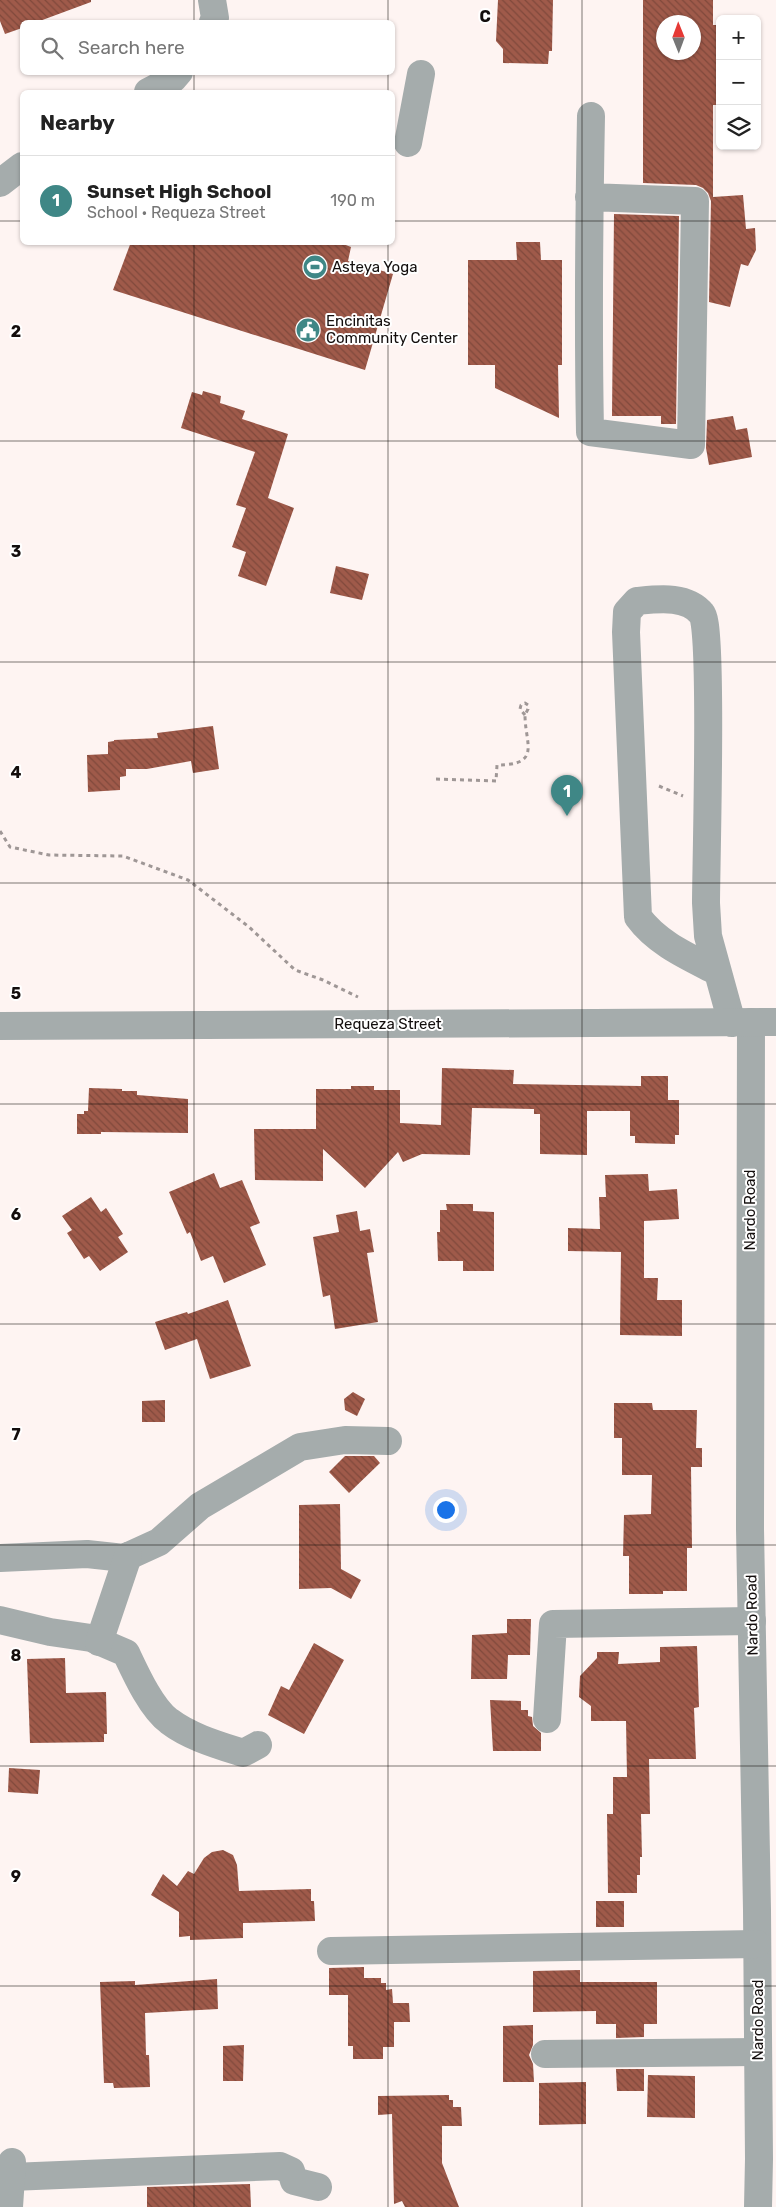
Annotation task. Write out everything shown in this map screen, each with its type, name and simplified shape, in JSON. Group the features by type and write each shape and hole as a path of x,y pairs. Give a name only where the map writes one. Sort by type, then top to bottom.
{"street":[{"path":"212,0 214,20"},
{"path":"408,143 421,74"},
{"path":"152,90 173,79 176,75"},
{"path":"589,196 695,201 691,445 590,432 588,295 589,196 591,116"},
{"path":"0,183 20,168"},
{"name":"Nardo Road","path":"631,774 626,632 628,612 637,601 665,599 688,603 703,614 707,625 706,903 708,936 716,971 753,1022 750,1417 752,1621 767,1910 757,1944 758,2052 768,2158 758,2207"},
{"path":"631,774 638,917 649,932 716,971"},
{"name":"Requeza Street","path":"0,1026 753,1022"},
{"path":"0,1558 87,1554 124,1558 159,1542 200,1506 300,1447 345,1440 388,1441"},
{"path":"99,1642 128,1556"},
{"path":"0,1620 99,1642 126,1653 142,1688 168,1720 208,1742 243,1753 258,1746"},
{"path":"548,1719 553,1624 752,1621"},
{"path":"331,1951 757,1944"},
{"path":"544,2054 758,2052"},
{"path":"9,2207 12,2169 280,2166 291,2171 294,2181 318,2187"}],"path":[{"path":"436,779 496,781 497,764 515,765 525,757 529,750 525,715"},
{"path":"631,774 706,806"},
{"path":"0,831 10,847 49,855 123,856 188,880 249,927 295,970 323,980 356,997 366,998"}],"building":[{"path":"0,0 91,0 91,2 42,20 20,20 20,29 5,34 0,21"},
{"path":"498,0 553,0 552,51 549,51 548,64 503,63 503,49 496,41"},
{"path":"643,0 713,0 713,25 716,25 716,105 713,105 713,197 743,195 746,229 755,228 756,250 748,266 741,264 730,307 709,302 711,201 708,193 696,185 643,183"},
{"path":"614,214 679,216 676,424 661,424 661,416 612,416"},
{"path":"516,242 540,242 541,260 562,260 562,365 558,365 559,418 495,388 495,365 468,365 468,260 517,260"},
{"name":"Encinitas Community Center","path":"130,245 346,245 351,247 348,261 393,274 365,370 113,290"},
{"path":"203,391 221,396 220,403 245,411 242,419 288,434 268,498 294,508 266,586 238,576 246,552 232,547 246,508 236,505 255,452 181,428 192,392 202,395"},
{"path":"733,416 736,430 747,428 752,457 709,465 706,448 707,420"},
{"path":"336,566 369,574 362,600 330,593"},
{"path":"213,726 219,769 193,773 191,761 147,769 126,769 126,776 120,777 120,790 88,792 87,755 108,754 108,742 114,740 158,738 157,733"},
{"path":"442,1068 514,1070 513,1084 641,1086 641,1076 668,1076 668,1100 679,1100 679,1135 675,1135 675,1144 635,1143 635,1136 630,1136 630,1111 587,1111 587,1155 540,1154 540,1114 534,1114 534,1109 472,1108 470,1155 422,1154 403,1162 398,1152 365,1188 323,1149 323,1181 255,1180 254,1129 316,1129 316,1089 351,1089 351,1086 374,1086 374,1090 400,1090 400,1123 441,1125"},
{"path":"89,1088 122,1089 122,1091 137,1091 137,1095 188,1099 188,1133 101,1132 101,1134 77,1134 77,1114 84,1114 84,1111 88,1111"},
{"path":"214,1173 220,1188 242,1180 260,1223 250,1227 266,1265 224,1283 213,1256 201,1261 190,1232 187,1234 169,1192"},
{"path":"648,1174 649,1191 677,1189 679,1219 644,1221 644,1278 658,1278 657,1300 682,1300 682,1336 620,1335 621,1252 568,1251 568,1228 600,1229 599,1197 606,1197 605,1175"},
{"path":"91,1197 101,1212 106,1208 123,1234 118,1237 128,1252 100,1271 89,1256 84,1259 67,1233 72,1230 62,1216"},
{"path":"446,1204 473,1204 473,1211 494,1212 494,1271 463,1271 463,1261 438,1261 437,1232 440,1232 440,1210 447,1210"},
{"path":"357,1211 360,1231 370,1229 374,1252 367,1253 378,1322 335,1329 330,1295 323,1297 313,1237 339,1232 336,1215"},
{"path":"228,1300 251,1366 210,1379 197,1339 165,1350 155,1322 187,1312 188,1314"},
{"path":"353,1392 365,1399 357,1416 345,1410 344,1399"},
{"path":"165,1400 165,1422 142,1422 142,1401"},
{"path":"614,1403 652,1403 653,1410 697,1410 696,1448 702,1448 702,1467 691,1467 692,1548 687,1548 687,1591 663,1591 663,1594 629,1594 629,1556 623,1556 624,1515 651,1514 652,1475 622,1475 622,1438 614,1438"},
{"path":"345,1456 374,1456 380,1463 349,1493 329,1472"},
{"path":"340,1504 341,1569 361,1580 351,1599 331,1588 299,1589 299,1505"},
{"path":"507,1619 531,1619 530,1655 508,1655 507,1679 471,1679 472,1635 507,1633"},
{"path":"314,1643 344,1660 304,1734 268,1715 281,1686 289,1690"},
{"path":"697,1646 699,1707 694,1708 696,1759 649,1759 650,1814 641,1814 642,1857 640,1857 640,1875 637,1875 637,1893 608,1893 607,1814 613,1814 613,1777 627,1777 626,1721 591,1721 591,1706 579,1697 580,1676 597,1658 597,1652 619,1652 618,1664 660,1662 660,1647"},
{"path":"65,1658 66,1693 106,1692 107,1734 104,1734 104,1742 30,1743 27,1659"},
{"path":"490,1700 521,1701 521,1710 528,1710 528,1716 532,1717 533,1726 541,1733 541,1751 493,1751"},
{"path":"9,1768 40,1770 38,1794 8,1792"},
{"path":"223,1850 233,1855 237,1865 239,1891 311,1889 315,1921 243,1923 243,1938 190,1940 190,1936 179,1937 179,1912 151,1895 163,1874 177,1886 188,1871 194,1874 204,1858 212,1852"},
{"path":"596,1901 624,1901 624,1927 596,1927"},
{"path":"364,1967 364,1978 381,1978 381,1983 386,1983 386,1990 392,1989 393,2003 409,2003 410,2022 394,2022 394,2047 383,2047 383,2059 353,2059 353,2046 348,2046 348,1995 329,1995 329,1968"},
{"path":"580,1970 580,1982 657,1982 657,2024 644,2024 644,2037 616,2038 616,2024 596,2024 596,2011 533,2012 533,1971"},
{"path":"217,1979 218,2009 145,2013 146,2055 149,2055 150,2087 114,2088 113,2083 104,2083 100,1982 135,1981 135,1985"},
{"path":"533,2025 533,2045 529,2055 533,2064 534,2082 503,2082 503,2026"},
{"path":"244,2045 243,2081 223,2081 223,2046"},
{"path":"616,2069 644,2069 644,2091 617,2091"},
{"path":"648,2075 695,2076 695,2118 647,2117"},
{"path":"586,2082 586,2124 539,2125 539,2083"},
{"path":"449,2095 449,2100 453,2100 453,2107 461,2107 462,2126 442,2126 442,2163 459,2207 405,2207 402,2201 394,2204 392,2114 378,2115 378,2096"},
{"path":"250,2184 251,2207 147,2207 147,2187"}],"place":[{"name":"Asteya Yoga","path":"315,267"},
{"name":"Encinitas Community Center","path":"308,330"},
{"name":"Sunset High School","path":"567,816"}]}
